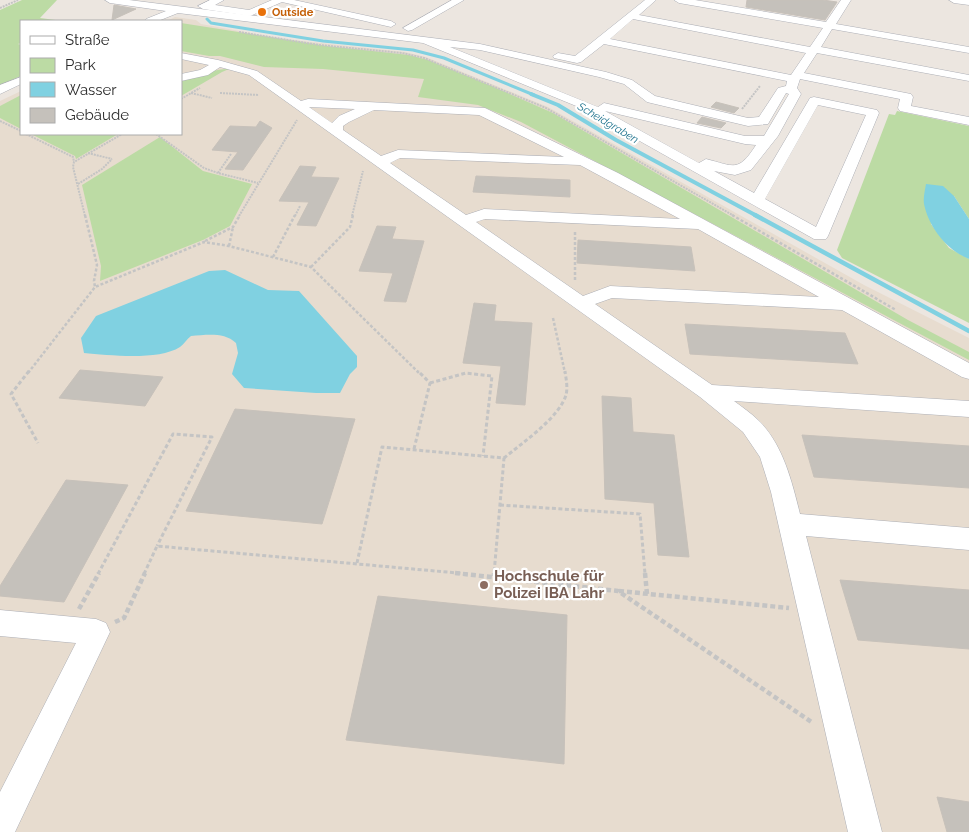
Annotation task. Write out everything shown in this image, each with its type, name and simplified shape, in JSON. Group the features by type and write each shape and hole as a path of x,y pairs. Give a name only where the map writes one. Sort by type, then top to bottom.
{"street":[{"path":"110,0 177,10 468,45 602,74 628,82 651,99 748,122 763,121 782,91 794,81 830,26 844,0"},
{"path":"219,0 203,6 250,13 280,0"},
{"path":"289,0 286,1 408,28 480,40 577,60 651,0"},
{"path":"408,28 459,0"},
{"path":"679,0 830,26 845,25 969,50"},
{"path":"954,0 969,2"},
{"path":"152,20 177,10"},
{"path":"631,16 969,78"},
{"path":"601,40 794,81 907,98 904,108 969,121"},
{"path":"427,41 585,105 820,236 872,113 814,101 757,200"},
{"path":"444,42 602,106 745,140 767,140"},
{"path":"468,45 519,65 565,70 590,76 660,107 758,129 766,130 776,125"},
{"path":"183,57 218,63 253,73 294,107 336,132 371,167 463,221 707,392 751,426 770,454 792,524 842,743 865,832"},
{"path":"182,78 204,73 218,63"},
{"path":"0,90 20,80"},
{"path":"672,122 658,137 661,140 718,168 739,171 750,165 767,140 774,135 776,125 795,94 794,81"},
{"path":"294,107 308,103 481,111 585,162 969,372"},
{"path":"336,132 337,125 344,118 372,106"},
{"path":"602,106 660,107"},
{"path":"371,167 398,154 585,162"},
{"path":"463,221 484,214 703,226"},
{"path":"581,303 610,292 847,304"},
{"path":"707,392 969,409"},
{"path":"792,524 969,539"},
{"path":"0,623 82,630 0,827"}],"path":[{"path":"0,8 18,0"},
{"path":"191,93 212,98"},
{"path":"220,93 294,107 258,183 233,227 229,246"},
{"path":"0,121 20,131"},
{"path":"28,135 73,157 73,167 97,265 94,281 95,287"},
{"path":"74,162 120,135"},
{"path":"160,135 204,168 258,183"},
{"path":"78,184 102,169 112,159 88,153"},
{"path":"218,173 231,154"},
{"path":"311,267 350,226 371,167"},
{"path":"273,257 300,206"},
{"path":"575,219 575,284 581,303"},
{"path":"38,443 12,394 95,287 204,242 233,227"},
{"path":"204,242 229,246 311,267 430,383"},
{"path":"494,576 504,458 556,411 566,394 566,382 553,318"},
{"path":"430,383 466,373 492,376 483,456"},
{"path":"414,449 430,383"},
{"path":"173,434 212,437 157,546 124,618 82,630 173,434"},
{"path":"357,563 382,447 504,458"},
{"path":"500,504 640,514 647,594"},
{"path":"157,546 494,576 811,611"},
{"path":"618,591 842,743"}],"shaded area":[{"name":"Hochschule für Polizei IBA Lahr","path":"175,17 196,20 201,24 283,39 405,52 426,57 548,107 864,285 969,338 969,832 0,832 0,101 20,91 20,135 182,135 182,20 169,20"}],"green space":[{"path":"22,0 57,0 40,18 55,20 20,20 20,43 18,44 20,45 20,76 0,85 0,10"},
{"path":"182,23 327,46 409,55 428,60 553,113 908,320 969,352 969,360 521,122 478,105 418,97 424,79 323,69 264,67 220,56 182,51"},
{"path":"229,69 182,95 182,80"},
{"path":"20,96 20,128 0,118 0,106"},
{"path":"897,111 969,126 969,219 954,196 931,224 949,248 969,259 969,323 842,258 837,250 889,114 895,115"},
{"path":"33,135 116,135 76,159 75,156"},
{"path":"160,137 203,171 252,184 230,226 203,240 100,281 101,266 82,185"}],"water":[{"path":"926,184 943,186 954,196 969,219 969,259 953,250 935,230 926,213 924,204"},
{"path":"225,270 268,290 299,291 357,356 357,367 350,374 340,393 244,388 232,374 238,353 236,343 231,339 221,336 191,336 180,347 147,356 84,353 81,338 96,316 209,271"}],"building":[{"path":"747,0 823,0 837,2 825,20 746,7"},
{"path":"114,5 136,9 112,20"},
{"path":"716,102 739,108 734,113 711,107"},
{"path":"702,117 726,123 721,128 697,123"},
{"path":"260,121 272,128 243,170 225,169 238,152 212,150 230,126 256,127"},
{"path":"300,166 316,167 311,177 339,178 316,226 297,225 309,202 279,201"},
{"path":"476,176 570,180 570,197 473,192"},
{"path":"377,226 396,227 392,239 424,241 406,302 384,301 393,273 359,271"},
{"path":"578,240 691,247 695,271 577,263"},
{"path":"474,303 496,305 494,321 532,323 525,405 496,403 501,366 463,363"},
{"path":"685,324 845,333 858,364 690,354"},
{"path":"80,370 163,377 145,406 59,398"},
{"path":"602,396 631,398 633,432 674,435 689,557 658,555 654,503 605,499"},
{"path":"235,409 355,419 322,524 186,511"},
{"path":"802,435 969,446 969,488 814,477"},
{"path":"66,480 128,485 64,602 0,596 0,586"},
{"path":"840,580 969,590 969,649 858,640"},
{"path":"378,596 567,615 564,764 346,740"},
{"path":"937,797 969,802 969,832 947,832"}],"waterway":[{"name":"Scheidgraben","path":"207,19 211,23 323,41 413,50 444,58 534,95"},
{"name":"Scheidgraben","path":"531,94 558,105 616,140 757,216"},
{"name":"Scheidgraben","path":"755,215 969,331"}],"place":[{"name":"Outside","path":"262,12"},
{"name":"Hochschule für Polizei IBA Lahr","path":"484,585"}]}
